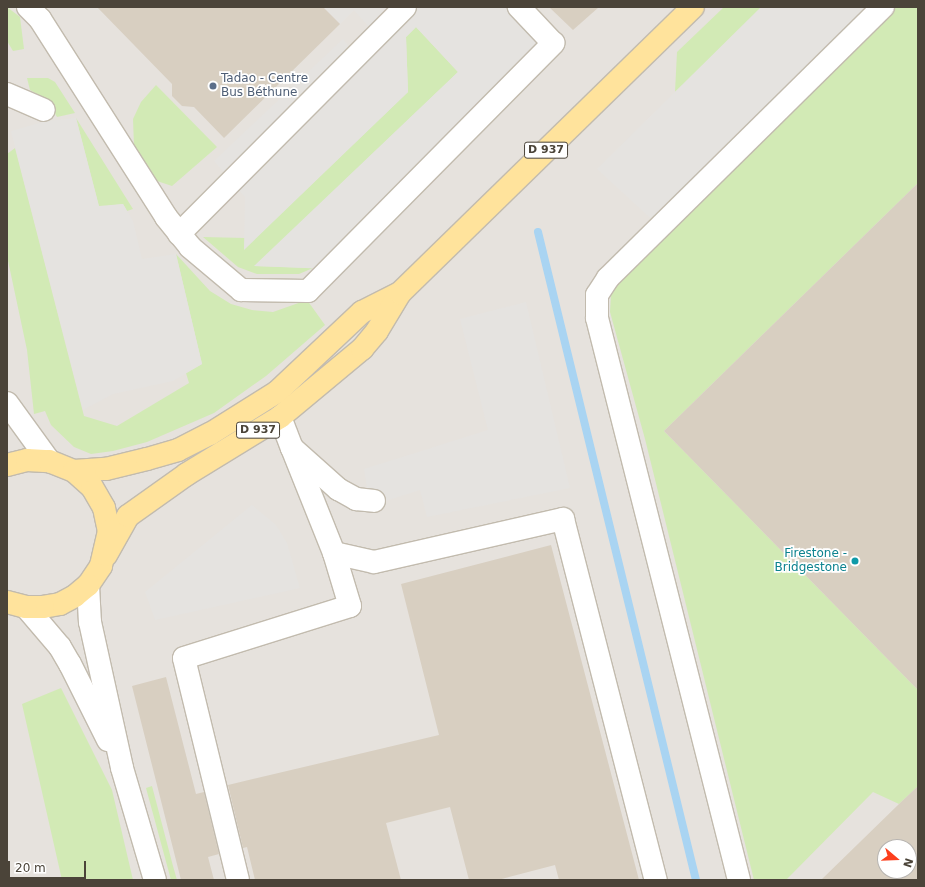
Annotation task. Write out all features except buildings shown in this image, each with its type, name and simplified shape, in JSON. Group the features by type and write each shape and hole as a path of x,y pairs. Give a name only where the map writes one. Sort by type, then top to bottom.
{"main road":[{"name":"D 937","path":"106,555 128,516 187,474 280,417 362,349 377,331 400,293 693,7"},
{"name":"D 937","path":"74,471 106,468 147,459 178,450 210,434 277,392 362,312 400,293"},
{"path":"7,465 27,460 49,461 74,471 92,487 104,508 109,531 106,555 88,585 60,604 17,605"}],"street":[{"path":"28,7 40,19 166,217 190,247 241,290 308,291 553,43 519,7"},
{"path":"179,234 405,7"},
{"path":"739,880 597,318 597,294 608,278 883,7"},
{"path":"7,94 44,110"},
{"path":"7,403 49,461"},
{"path":"238,880 184,658 350,606 334,553 280,417"},
{"path":"292,448 338,489 356,499 374,501"},
{"path":"334,553 374,562 563,519 656,880"},
{"path":"88,585 90,622 122,768 155,880"},
{"path":"17,605 60,647 122,768"}],"shaded area":[{"path":"7,7 918,7 918,880 7,880"},
{"path":"323,7 519,7 553,43 330,269 254,266 458,72 416,27 406,37 408,92 244,250 245,197 214,161 343,39 356,56 377,36 354,10 340,24"},
{"path":"761,7 883,7 660,227 597,169"},
{"path":"76,118 99,206 123,204 133,221 142,259 176,254 202,364 173,381 113,394 83,410 11,131 46,121"},
{"path":"526,302 570,488 427,517 420,490 370,506 364,469 488,430 460,319"},
{"path":"252,505 276,525 287,543 300,588 155,620 145,592"}],"green space":[{"path":"7,7 20,17 24,49 13,51 7,41"},
{"path":"724,7 762,7 675,92 677,52"},
{"path":"896,7 918,7 918,183 664,431 918,690 918,786 899,804 873,792 786,880 754,880 645,439 610,312 611,294 616,283 626,272"},
{"path":"416,27 458,72 255,266 313,268 299,274 257,274 238,267 203,237 245,238 244,249 408,92 406,37"},
{"path":"27,78 48,78 55,82 75,113 57,117 47,100 30,90"},
{"path":"156,85 217,147 172,186 154,180 141,167 134,146 133,119 141,102"},
{"path":"76,118 133,209 127,211 123,204 99,207"},
{"path":"15,148 84,416 117,426 189,383 186,373 202,364 176,254 210,291 231,304 252,310 273,312 307,300 325,325 266,376 214,413 147,442 113,451 91,454 74,447 51,425 45,411 34,414 27,350 7,256 7,154"},
{"path":"61,688 112,790 133,880 62,880 22,704"},
{"path":"152,786 177,880 171,880 146,788"}],"waterway":[{"path":"538,232 696,880"}],"place":[{"name":"Tadao - Centre Bus Béthune","path":"213,86"},
{"name":"Firestone - Bridgestone","path":"855,561"}]}
